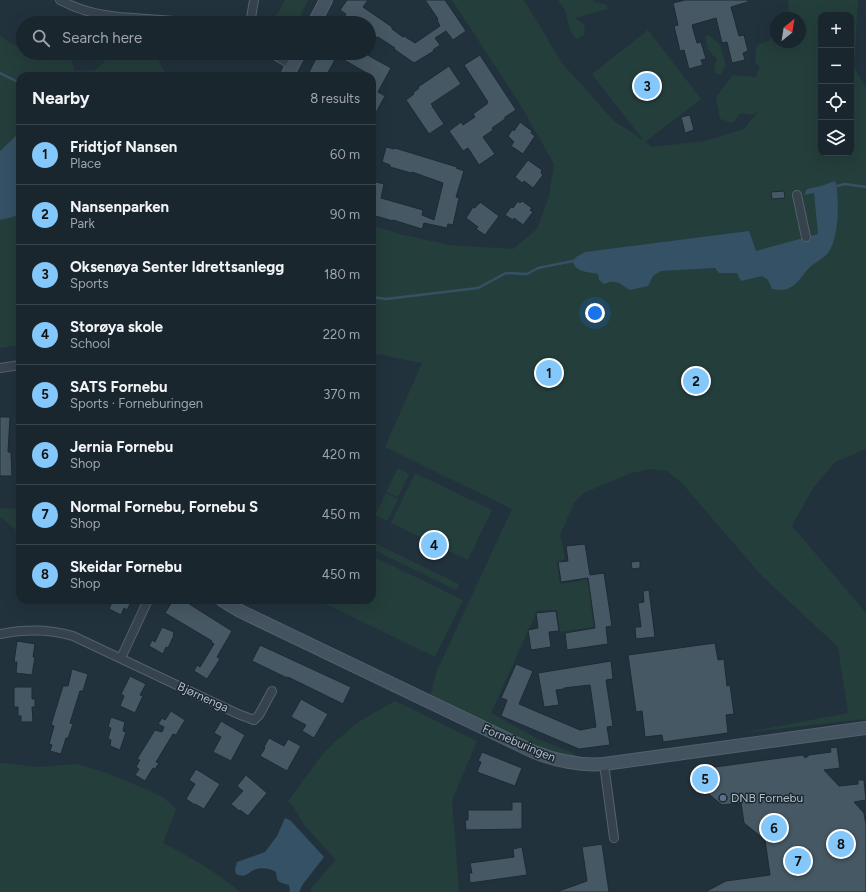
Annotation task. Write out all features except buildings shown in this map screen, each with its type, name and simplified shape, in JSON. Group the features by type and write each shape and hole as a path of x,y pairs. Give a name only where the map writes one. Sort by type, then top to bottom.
{"street":[{"path":"60,0 80,9 106,16"},
{"path":"251,16 254,0"},
{"path":"318,16 326,0"},
{"path":"283,60 292,65"},
{"path":"288,72 294,60"},
{"path":"797,195 806,237"},
{"path":"0,368 16,366"},
{"path":"121,658 146,604"},
{"name":"Forneburingen","path":"228,604 240,612 534,752 552,759 569,763 593,765 604,764 866,728"},
{"name":"Bjørnenga","path":"0,634 33,630 60,632 73,636 238,714 254,720 259,716 272,691"},
{"path":"604,764 614,838"}],"green space":[{"path":"285,0 308,0 300,16 276,16"},
{"path":"452,0 524,0 562,63 613,120 644,141 592,74 648,30 701,99 645,142 652,147 705,141 744,129 758,112 752,115 741,113 733,123 720,119 716,97 733,75 756,77 760,66 755,63 757,45 770,40 770,48 806,48 806,12 789,12 788,0 858,0 854,67 866,88 866,449 835,462 813,488 792,526 866,613 866,719 742,733 848,713 838,647 763,577 680,481 667,471 651,469 631,473 584,493 574,503 560,535 565,559 555,564 557,564 560,584 581,581 582,576 587,575 594,627 560,632 557,610 537,611 491,713 538,739 573,753 578,760 537,748 430,697 436,673 512,509 385,447 422,363 376,354 376,226 399,234 450,245 513,249 537,229 549,196 554,164 520,104"},
{"path":"558,0 593,0 595,2 607,5 607,9 575,18 584,25 585,34 576,39 570,30 565,10"},
{"path":"709,35 720,45 726,65 721,74 716,74 714,66 717,60 708,49 705,36"},
{"path":"0,36 16,46 16,60 71,60 75,71 96,70 106,60 158,60 165,72 16,72 16,346 0,348"},
{"path":"398,468 409,474 398,497 386,492"},
{"path":"415,473 492,510 468,560 391,523"},
{"path":"386,493 398,499 387,521 376,516"},
{"path":"0,509 16,509 16,530 0,517"},
{"path":"376,544 459,584 456,590 376,551"},
{"path":"376,558 463,600 435,657 326,604 376,604"},
{"path":"395,701 477,741 452,800 459,892 311,892 311,888 336,860 305,826 293,806 288,801 322,755 335,742 363,719"},
{"path":"5,763 38,767 76,764 107,773 163,797 176,809 163,843 203,865 240,892 0,892 0,764"}],"water":[{"path":"16,136 16,216 1,220 0,218 0,151"},
{"path":"835,181 838,197 838,218 832,247 826,255 809,268 790,288 781,290 772,289 768,280 762,276 741,281 737,273 719,273 715,268 661,271 653,276 648,286 630,290 615,282 604,284 599,280 598,274 582,271 574,265 573,261 576,257 585,252 749,231 756,251 818,234 814,193 804,195 807,189"},
{"path":"285,818 291,821 324,857 303,884 299,892 290,892 289,885 279,882 276,872 271,870 259,868 242,876 236,874 235,869 237,862 265,852 277,836"}],"waterway":[{"path":"0,73 16,81"},
{"path":"837,186 845,184 866,187"},
{"path":"376,298 386,299 478,288 506,273 527,274 538,268 573,261"}],"place":[{"name":"Oksenøya Senter Idrettsanlegg","path":"647,86"},
{"name":"Fridtjof Nansen","path":"549,373"},
{"name":"Nansenparken","path":"696,381"},
{"name":"Storøya skole","path":"434,545"},
{"name":"SATS Fornebu","path":"705,779"},
{"name":"DNB Fornebu","path":"723,798"},
{"name":"Jernia Fornebu","path":"774,828"},
{"name":"Skeidar Fornebu","path":"841,844"},
{"name":"Normal Fornebu, Fornebu S","path":"798,861"}]}
